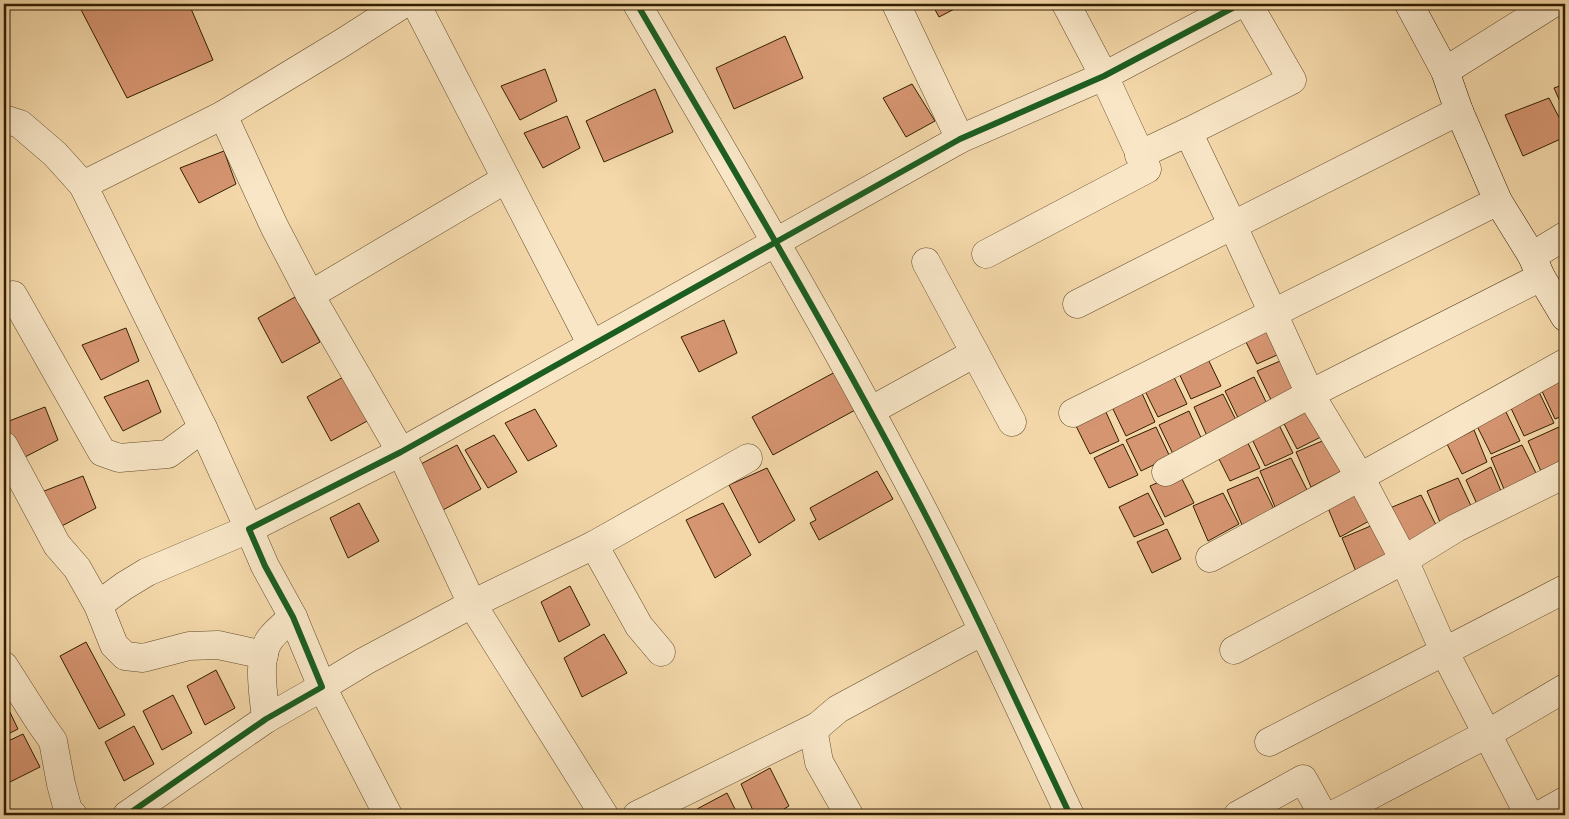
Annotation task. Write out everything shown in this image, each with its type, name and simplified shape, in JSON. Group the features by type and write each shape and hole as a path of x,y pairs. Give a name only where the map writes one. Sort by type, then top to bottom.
{"street":[{"path":"83,185 223,115 404,4"},
{"path":"416,4 592,345"},
{"path":"637,4 776,242 906,477 983,631 1070,815"},
{"path":"896,4 960,139"},
{"path":"986,254 1147,169 1104,76 1066,4"},
{"path":"98,605 147,572 249,529 401,452 960,139 1104,76 1240,4"},
{"path":"1139,155 1292,80 1248,4"},
{"path":"1409,4 1445,71 1459,112 1498,201 1565,317"},
{"path":"1445,71 1552,4"},
{"path":"1077,304 1459,112"},
{"path":"223,115 274,226 310,295 401,452 472,604 604,815"},
{"path":"4,119 20,124 55,154 83,185 203,428 265,566 292,617 322,687 388,815"},
{"path":"1188,132 1310,394 1360,478 1404,560 1444,651 1529,815"},
{"path":"310,295 506,179"},
{"path":"1073,413 1498,201"},
{"path":"1166,472 1310,394 1536,266 1565,236"},
{"path":"926,262 1012,422"},
{"path":"14,295 102,452 119,458 168,454 203,428"},
{"path":"870,411 975,353"},
{"path":"1210,558 1360,478 1565,363"},
{"path":"4,446 57,545 78,568 98,605 114,645 125,656 142,658 188,646 218,645 264,655"},
{"path":"127,815 266,719 365,661 472,604 594,545 748,458"},
{"path":"1234,650 1404,560 1456,528 1565,474"},
{"path":"594,545 639,626 661,652"},
{"path":"1269,742 1565,589"},
{"path":"266,719 262,679 264,655 269,640 292,617"},
{"path":"636,815 818,726 838,709 983,631"},
{"path":"4,666 53,741 68,810 73,815"},
{"path":"1333,815 1486,734 1565,688"},
{"path":"818,726 814,734 819,762 848,815"},
{"path":"1238,815 1303,779 1323,815"},
{"path":"1540,815 1565,802"}],"building":[{"path":"78,4 189,4 213,60 127,98"},
{"path":"932,4 964,4 939,17"},
{"path":"785,36 803,78 734,109 716,68"},
{"path":"545,69 557,101 520,120 501,86"},
{"path":"912,84 935,121 906,137 883,98"},
{"path":"1565,84 1565,113 1554,88"},
{"path":"655,89 673,132 604,162 586,121"},
{"path":"1549,98 1565,129 1565,137 1523,156 1505,115"},
{"path":"567,116 580,148 543,168 524,133"},
{"path":"224,151 236,184 199,203 180,168"},
{"path":"295,297 320,342 282,363 258,318"},
{"path":"724,320 737,353 699,372 681,337"},
{"path":"1271,320 1286,351 1257,364 1242,334"},
{"path":"126,328 139,361 101,380 82,345"},
{"path":"1206,355 1221,386 1191,399 1177,369"},
{"path":"1287,358 1301,388 1272,402 1257,371"},
{"path":"837,371 857,409 773,455 752,417"},
{"path":"1172,373 1187,404 1158,417 1143,387"},
{"path":"345,376 369,420 331,441 307,397"},
{"path":"1254,377 1269,408 1240,422 1225,391"},
{"path":"1565,377 1565,415 1555,419 1541,389"},
{"path":"148,380 161,412 123,431 104,397"},
{"path":"1141,391 1155,422 1126,436 1111,405"},
{"path":"1539,392 1554,423 1524,436 1510,406"},
{"path":"1223,394 1238,424 1208,438 1194,407"},
{"path":"1312,402 1327,434 1297,449 1281,418"},
{"path":"45,407 58,440 21,459 4,428 4,423"},
{"path":"535,409 557,446 528,461 505,423"},
{"path":"1105,410 1119,441 1090,454 1075,424"},
{"path":"1505,410 1520,441 1491,454 1476,424"},
{"path":"1189,411 1203,442 1174,456 1159,425"},
{"path":"1277,421 1293,453 1265,466 1250,435"},
{"path":"1156,427 1170,457 1141,471 1126,440"},
{"path":"1559,427 1565,440 1565,465 1543,476 1528,441"},
{"path":"1474,430 1487,462 1462,474 1447,444"},
{"path":"494,435 517,472 488,488 465,450"},
{"path":"1245,437 1260,468 1230,481 1215,451"},
{"path":"1327,439 1342,471 1311,487 1296,452"},
{"path":"1123,444 1138,475 1109,488 1094,458"},
{"path":"457,445 481,489 443,510 419,465"},
{"path":"1522,445 1538,477 1506,494 1491,458"},
{"path":"1291,458 1307,490 1275,507 1260,471"},
{"path":"1491,467 1501,491 1477,504 1466,480"},
{"path":"767,468 795,520 759,543 729,485"},
{"path":"877,471 893,499 819,540 810,523 816,520 810,508"},
{"path":"1179,473 1194,503 1165,517 1150,486"},
{"path":"83,476 96,508 58,528 39,493"},
{"path":"1258,477 1274,509 1242,525 1227,490"},
{"path":"1458,478 1473,510 1442,527 1427,491"},
{"path":"1356,488 1371,520 1340,537 1325,501"},
{"path":"1148,493 1164,524 1134,537 1119,507"},
{"path":"1223,493 1239,524 1208,541 1193,506"},
{"path":"1421,495 1437,527 1405,544 1390,508"},
{"path":"359,503 379,541 348,558 330,518"},
{"path":"723,503 751,555 715,578 686,520"},
{"path":"1373,525 1389,557 1357,574 1342,538"},
{"path":"1167,529 1181,559 1152,573 1137,542"},
{"path":"570,586 590,625 559,642 541,602"},
{"path":"604,634 627,673 582,697 564,658"},
{"path":"86,642 125,715 99,729 60,656"},
{"path":"216,670 235,708 205,725 187,686"},
{"path":"173,695 192,733 162,750 143,711"},
{"path":"4,703 18,729 4,736"},
{"path":"134,726 154,764 124,781 105,742"},
{"path":"23,734 40,767 4,785 4,743"},
{"path":"770,768 789,806 774,815 755,815 741,784"},
{"path":"727,793 738,815 700,815 697,809"}],"cycle path":[{"path":"637,4 807,297 904,474 969,601 1070,815"},
{"path":"127,815 266,719 322,687 293,617 265,566 249,529 401,452 960,139 1104,76 1240,4"}]}
